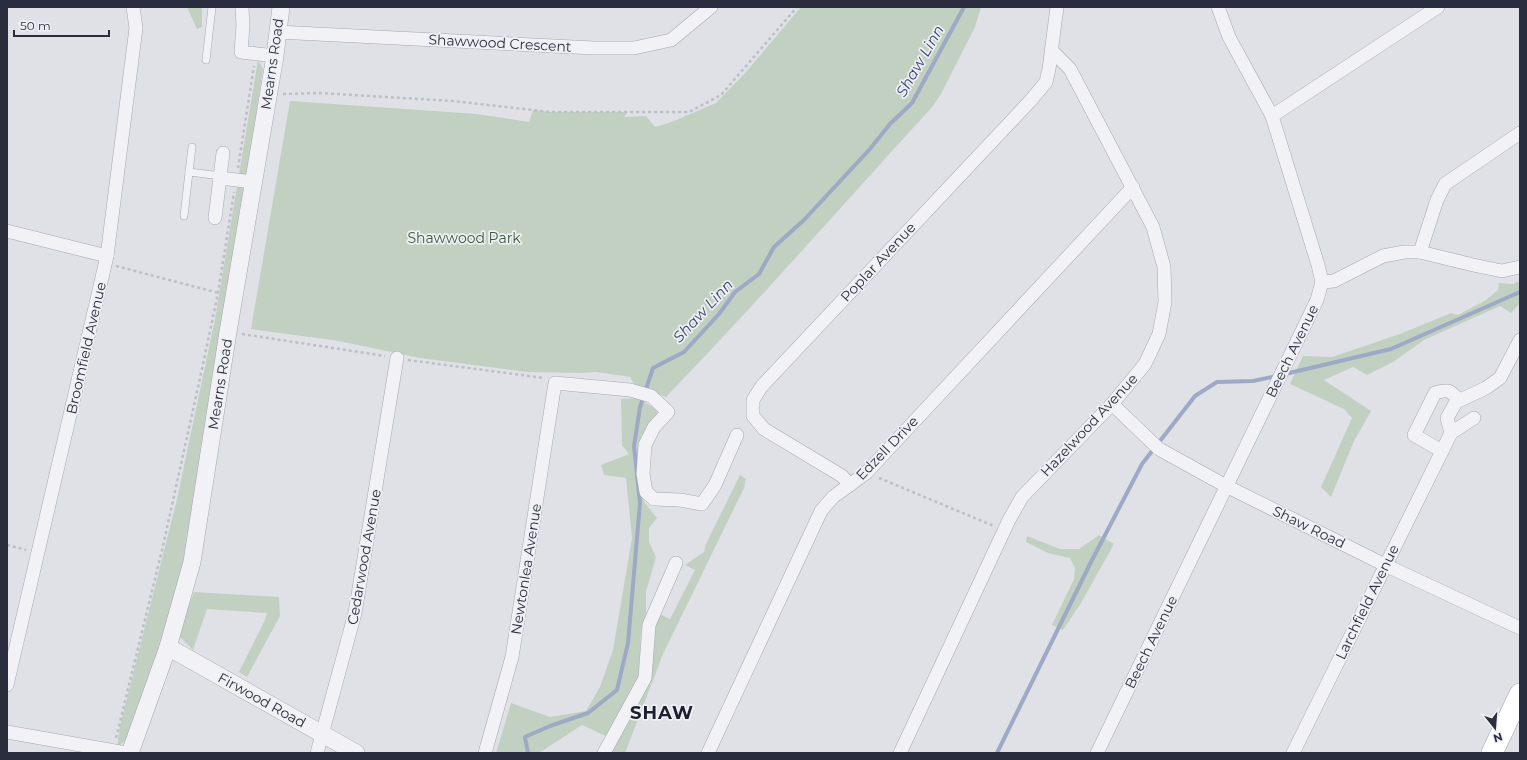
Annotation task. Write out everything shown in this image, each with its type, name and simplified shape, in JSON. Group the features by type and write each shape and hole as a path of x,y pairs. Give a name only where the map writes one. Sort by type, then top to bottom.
{"main road":[{"path":"1492,753 1519,700"},
{"path":"1506,753 1520,725"}],"street":[{"name":"Broomfield Avenue","path":"8,679 106,260 136,28 133,7"},
{"name":"Mearns Road","path":"130,753 168,647 192,562 234,297 275,56 280,7"},
{"name":"Shawwood Crescent","path":"277,32 594,48 634,48 671,40 711,7"},
{"name":"Poplar Avenue","path":"850,485 842,476 764,429 754,416 753,400 762,386 1032,99 1046,82 1052,51 1057,7"},
{"name":"Beech Avenue","path":"1097,753 1318,300 1322,282 1272,116 1229,37 1218,7"},
{"path":"1272,116 1438,7"},
{"path":"241,8 244,25 241,52 275,56"},
{"name":"Hazelwood Avenue","path":"900,753 1004,530 1022,496 1112,404 1145,364 1159,334 1165,302 1164,267 1153,227 1070,69 1052,51"},
{"path":"1420,252 1445,184 1520,134"},
{"path":"215,218 224,153"},
{"path":"220,177 253,182"},
{"name":"Edzell Drive","path":"708,753 822,511 833,497 866,472 1133,187"},
{"path":"7,231 106,260"},
{"path":"1322,282 1334,281 1383,256 1404,252 1420,252 1473,265 1502,270 1520,268"},
{"path":"1474,418 1451,433 1447,418 1456,402 1486,388 1500,378 1520,340"},
{"name":"Cedarwood Avenue","path":"318,753 355,613 397,358"},
{"name":"Newtonlea Avenue","path":"485,753 512,657 555,383 630,390 650,396 668,412 654,427 645,445 643,474 646,492 654,499 680,500 702,504 715,485 737,435"},
{"path":"1442,450 1414,435 1434,393 1445,390 1452,392 1459,400"},
{"name":"Shaw Road","path":"1112,404 1160,449 1226,486 1385,565 1520,628"},
{"name":"Larchfield Avenue","path":"1293,753 1451,433"},
{"path":"604,753 645,678 649,625 676,563"},
{"name":"Firwood Road","path":"168,647 356,753"},
{"path":"7,732 126,753"}],"lane":[{"path":"206,60 212,7"},
{"path":"184,216 192,147"},
{"path":"189,172 220,177"}],"path":[{"path":"268,94 319,93 453,101 550,112 689,112 721,95 797,7"},
{"path":"113,751 163,546 218,293 256,54"},
{"path":"106,260 234,297"},
{"path":"866,472 1004,530"},
{"path":"7,545 38,553"}],"green space":[{"path":"187,7 202,7 202,27 197,29"},
{"name":"Shawwood Park","path":"801,7 981,7 975,27 941,94 933,106 767,289 666,397 634,384 630,377 596,372 528,372 420,358 339,341 251,329 290,101 477,114 529,122 533,110 550,112 628,112 624,117 646,116 655,127 669,123 716,103 746,72"},
{"path":"258,60 263,69 221,344 181,587 128,739 117,747 120,726 177,499 215,319"},
{"path":"1520,281 1520,303 1511,313 1500,306 1424,340 1393,362 1367,375 1353,367 1324,380 1371,411 1354,441 1331,497 1321,487 1352,418 1344,409 1290,384 1303,356 1332,357 1400,334 1451,313 1458,315 1486,300 1498,290 1499,283 1513,284"},
{"path":"637,398 653,407 659,414 641,436 639,459 644,502 657,518 649,528 649,542 656,557 646,592 646,616 641,631 639,676 606,736 582,725 539,753 496,753 511,703 550,717 586,711 600,687 613,650 632,538 626,478 604,475 601,465 629,454 622,445 621,399"},
{"path":"740,475 746,479 744,488 663,654 625,753 609,753 650,678 652,631 660,614 670,619 695,570 685,565 704,552 706,544"},
{"path":"1099,535 1114,544 1081,603 1063,630 1052,625 1074,579 1075,568 1070,558 1048,553 1026,542 1027,536 1060,549 1079,549"},
{"path":"194,592 279,597 280,616 247,677 239,672 267,613 207,609 193,650 178,635"}],"waterway":[{"name":"Shaw Linn","path":"528,753 525,737 550,726 588,713 617,690 628,643 640,503 634,446 640,407 653,368 684,352 719,314 735,292 759,274 774,247 804,220 869,150 890,124 912,103 964,7"},
{"path":"1285,374 1391,349 1520,292"},
{"path":"997,753 1091,562 1142,464 1195,396 1217,382 1253,381 1277,376"}],"district":[{"name":"SHAW","path":"662,713"}]}
